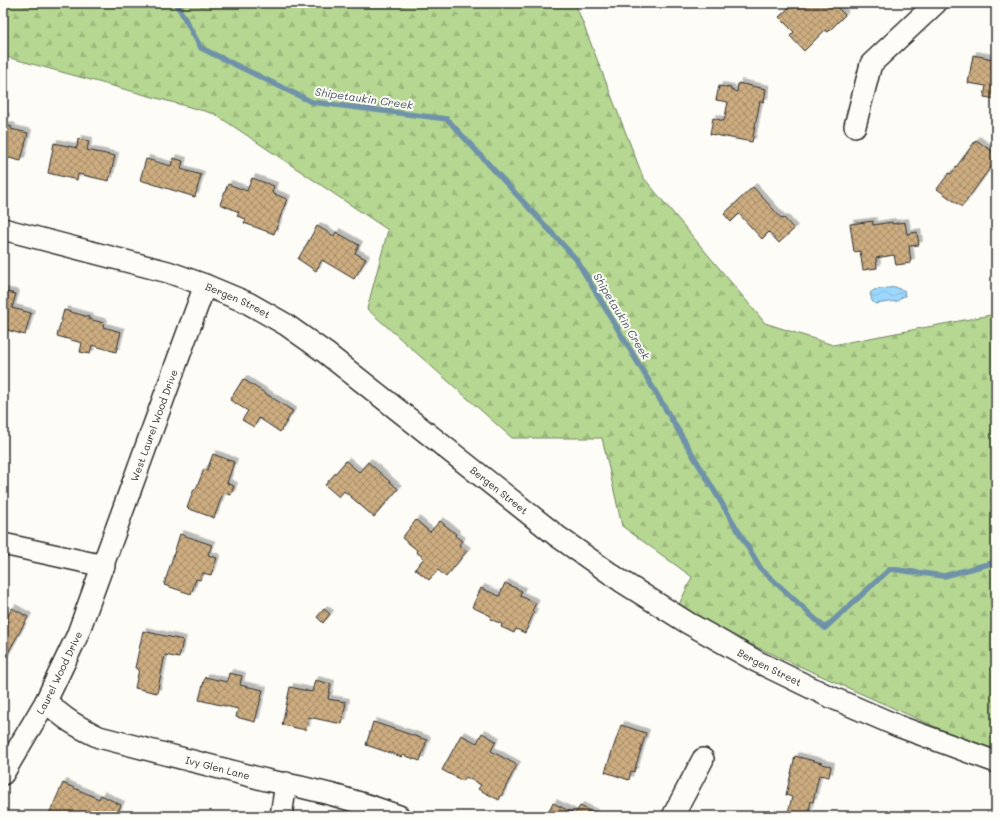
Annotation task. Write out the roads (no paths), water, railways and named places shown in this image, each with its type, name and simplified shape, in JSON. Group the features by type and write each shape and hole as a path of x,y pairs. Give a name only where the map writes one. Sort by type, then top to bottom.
{"street":[{"path":"855,126 871,64 936,3"},
{"name":"Bergen Street","path":"3,229 168,272 205,285 248,303 285,324 326,353 557,536 621,581 688,623 756,661 826,695 898,726 996,762"},
{"name":"West Laurel Wood Drive","path":"104,566 205,285"},
{"path":"3,544 104,566"},
{"name":"Laurel Wood Drive","path":"3,774 46,701 77,636 104,566"},
{"name":"Ivy Glen Lane","path":"46,701 75,726 99,737 266,780 286,783 358,801 399,816"},
{"path":"673,816 703,759"},
{"path":"281,816 286,783"}],"water":[{"path":"896,287 904,290 905,296 898,301 875,304 872,301 870,293 874,290"}],"waterway":[{"name":"Shipetaukin Creek","path":"176,3 201,48 312,102 447,119 576,259 761,569 825,628 890,569 944,576 996,562"}]}
